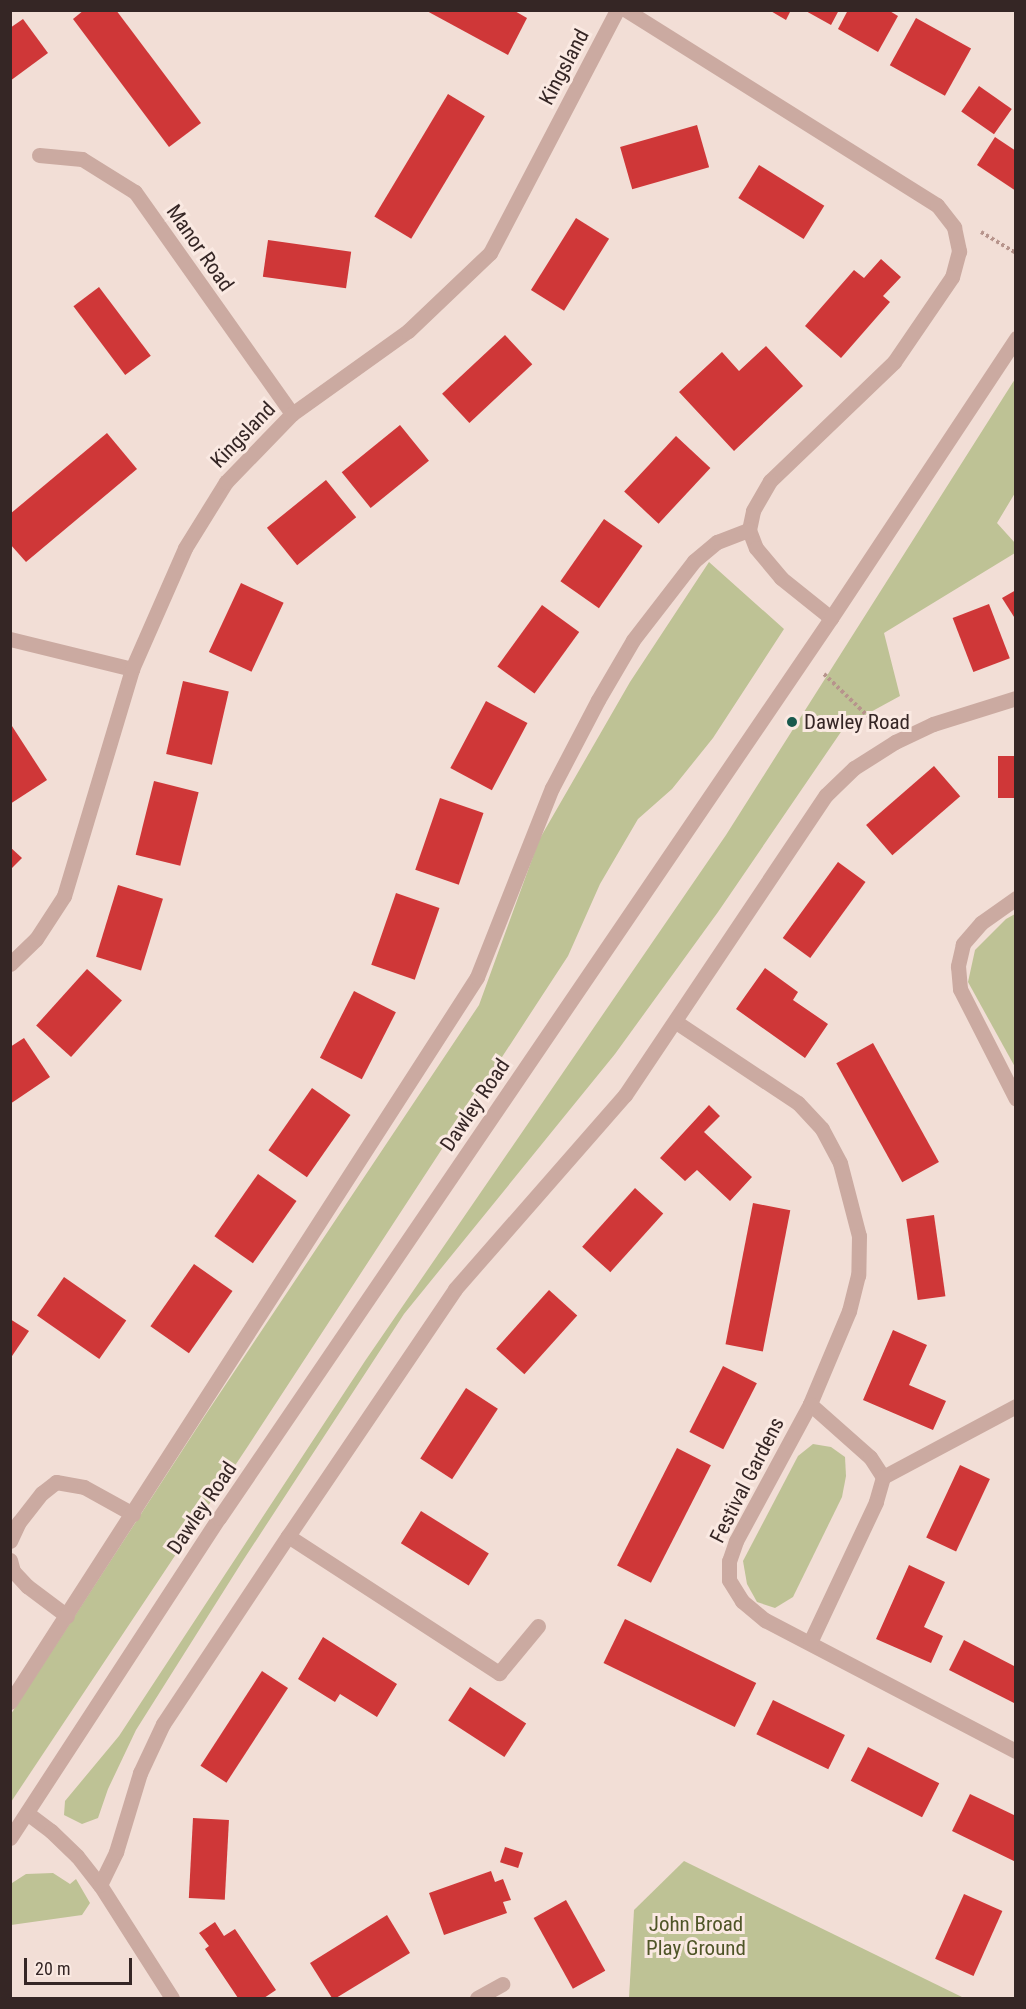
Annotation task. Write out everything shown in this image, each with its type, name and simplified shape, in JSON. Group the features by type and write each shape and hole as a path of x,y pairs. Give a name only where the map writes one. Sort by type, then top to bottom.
{"street":[{"name":"Kingsland","path":"10,964 36,939 64,896 132,669 186,548 226,482 292,414 408,330 490,253 618,10"},
{"path":"626,10 937,205 954,227 959,251 952,277 894,362 770,481 753,511 749,530 756,548 774,571 806,600 831,618"},
{"name":"Manor Road","path":"39,155 82,159 135,192 292,414"},
{"name":"Dawley Road","path":"10,1838 219,1518 806,656 1016,338"},
{"path":"10,1702 477,977 552,788 598,700 633,640 694,561 717,542 749,530"},
{"path":"10,639 132,669"},
{"path":"100,1885 116,1852 140,1773 163,1724 288,1536 455,1289 625,1095 826,795 854,768 895,742 933,724 1016,698"},
{"path":"1016,898 981,923 963,944 958,966 960,989 1016,1099"},
{"name":"Festival Gardens","path":"676,1022 798,1103 822,1129 840,1163 859,1236 858,1275 849,1311 810,1404 736,1541 729,1561 729,1580 742,1601 765,1620 1016,1752"},
{"name":"Festival Gardens","path":"810,1404 870,1457 883,1477"},
{"path":"810,1642 876,1502 883,1477 1016,1407"},
{"path":"10,1541 19,1522 42,1493 56,1482 84,1487 133,1514"},
{"path":"288,1536 499,1673 538,1626"},
{"path":"10,1560 13,1571 27,1586 67,1616"},
{"path":"27,1813 68,1848 100,1885 172,1998"},
{"path":"477,1998 502,1984"}],"path":[{"path":"806,656 895,742"}],"green space":[{"path":"1015,379 1015,493 997,523 1015,543 1015,553 884,633 900,696 845,726 718,912 615,1054 404,1314 242,1562 136,1730 108,1789 98,1818 82,1824 64,1815 65,1801 119,1736 365,1361 726,835"},
{"path":"709,562 784,629 713,738 672,789 638,819 600,884 568,956 248,1446 11,1802 11,1714 204,1417 479,1005 539,840 630,682"},
{"path":"1015,914 1015,1067 968,982 975,950 1006,919"},
{"path":"813,1444 831,1447 845,1457 846,1476 842,1497 793,1597 775,1608 757,1602 747,1584 743,1561 798,1456"},
{"name":"John Broad Play Ground","path":"684,1861 964,1998 629,1998 634,1910"},
{"path":"53,1873 70,1884 76,1879 90,1903 82,1915 11,1925 12,1883 26,1874"}],"building":[{"path":"84,10 116,10 201,123 169,147 73,19"},
{"path":"425,10 513,10 527,18 508,55"},
{"path":"769,10 791,10 786,20"},
{"path":"804,10 839,10 831,25"},
{"path":"848,10 888,10 898,16 878,52 838,29"},
{"path":"916,18 971,49 945,96 890,65"},
{"path":"23,19 48,53 10,81 10,28"},
{"path":"979,86 1012,109 994,134 961,111"},
{"path":"448,94 485,116 411,239 374,217"},
{"path":"697,125 709,167 632,189 620,147"},
{"path":"995,137 1016,151 1016,191 977,165"},
{"path":"759,165 824,206 804,239 738,198"},
{"path":"576,218 609,239 564,311 531,290"},
{"path":"268,240 351,252 346,288 263,277"},
{"path":"881,259 901,277 883,296 890,302 841,358 805,326 854,270 864,278"},
{"path":"99,287 151,356 125,375 73,306"},
{"path":"505,335 532,364 469,423 442,394"},
{"path":"766,346 803,386 734,451 679,392 722,352 739,371"},
{"path":"400,425 429,461 371,508 342,472"},
{"path":"107,433 137,469 26,562 10,544 10,514"},
{"path":"676,436 710,468 659,524 624,492"},
{"path":"326,480 356,517 297,565 267,528"},
{"path":"604,519 643,546 599,608 560,581"},
{"path":"241,583 284,603 251,672 209,652"},
{"path":"1016,590 1016,620 1002,598"},
{"path":"989,604 1010,658 973,672 953,618"},
{"path":"542,605 579,632 535,694 497,666"},
{"path":"183,681 229,692 212,765 166,754"},
{"path":"486,701 527,723 492,790 450,768"},
{"path":"10,723 47,780 10,804"},
{"path":"998,756 1016,756 1016,798 998,798"},
{"path":"934,766 960,796 892,855 866,825"},
{"path":"154,781 199,792 180,866 136,855"},
{"path":"440,798 483,813 459,885 415,870"},
{"path":"10,847 22,858 10,870"},
{"path":"838,862 866,882 810,958 783,938"},
{"path":"118,885 163,899 141,970 96,957"},
{"path":"396,893 439,908 415,980 371,965"},
{"path":"765,968 798,992 793,1000 828,1024 805,1058 736,1009"},
{"path":"87,969 122,1000 71,1057 36,1025"},
{"path":"354,991 396,1012 362,1079 320,1058"},
{"path":"24,1038 50,1077 10,1104 10,1047"},
{"path":"873,1043 939,1162 902,1182 836,1063"},
{"path":"312,1088 351,1115 307,1177 268,1150"},
{"path":"709,1105 720,1116 704,1132 752,1177 730,1201 697,1170 685,1181 660,1158"},
{"path":"258,1174 297,1201 253,1263 214,1236"},
{"path":"635,1188 663,1213 610,1272 582,1247"},
{"path":"753,1203 790,1210 763,1352 726,1344"},
{"path":"934,1215 945,1296 918,1300 906,1219"},
{"path":"194,1264 233,1291 189,1353 150,1326"},
{"path":"64,1277 126,1321 99,1359 37,1316"},
{"path":"549,1290 577,1315 524,1374 496,1349"},
{"path":"10,1319 29,1331 10,1359"},
{"path":"893,1330 927,1345 909,1385 946,1401 933,1430 863,1400"},
{"path":"723,1366 757,1383 723,1449 689,1432"},
{"path":"466,1388 498,1409 452,1479 420,1458"},
{"path":"677,1448 711,1465 651,1583 617,1566"},
{"path":"960,1465 990,1479 956,1551 926,1538"},
{"path":"421,1511 489,1553 469,1586 401,1543"},
{"path":"909,1565 945,1582 924,1627 943,1636 931,1663 876,1639"},
{"path":"625,1619 756,1683 735,1727 604,1663"},
{"path":"323,1637 397,1684 377,1717 340,1694 335,1702 298,1679"},
{"path":"964,1640 1016,1667 1016,1704 949,1670"},
{"path":"262,1671 288,1688 226,1783 200,1766"},
{"path":"470,1687 526,1723 504,1757 448,1721"},
{"path":"773,1700 845,1735 828,1769 756,1734"},
{"path":"868,1747 939,1783 922,1817 851,1781"},
{"path":"970,1794 1016,1816 1016,1862 952,1831"},
{"path":"193,1818 229,1820 225,1900 189,1898"},
{"path":"505,1847 523,1853 518,1868 500,1862"},
{"path":"491,1871 495,1882 503,1879 511,1900 503,1902 507,1913 444,1935 429,1893"},
{"path":"964,1894 1002,1911 973,1976 935,1959"},
{"path":"566,1900 605,1971 573,1989 534,1918"},
{"path":"387,1915 410,1953 336,1998 332,1998 310,1963"},
{"path":"215,1922 224,1936 235,1929 276,1990 264,1998 238,1998 205,1949 209,1946 199,1933"}],"place":[{"name":"Dawley Road","path":"792,722"}]}
